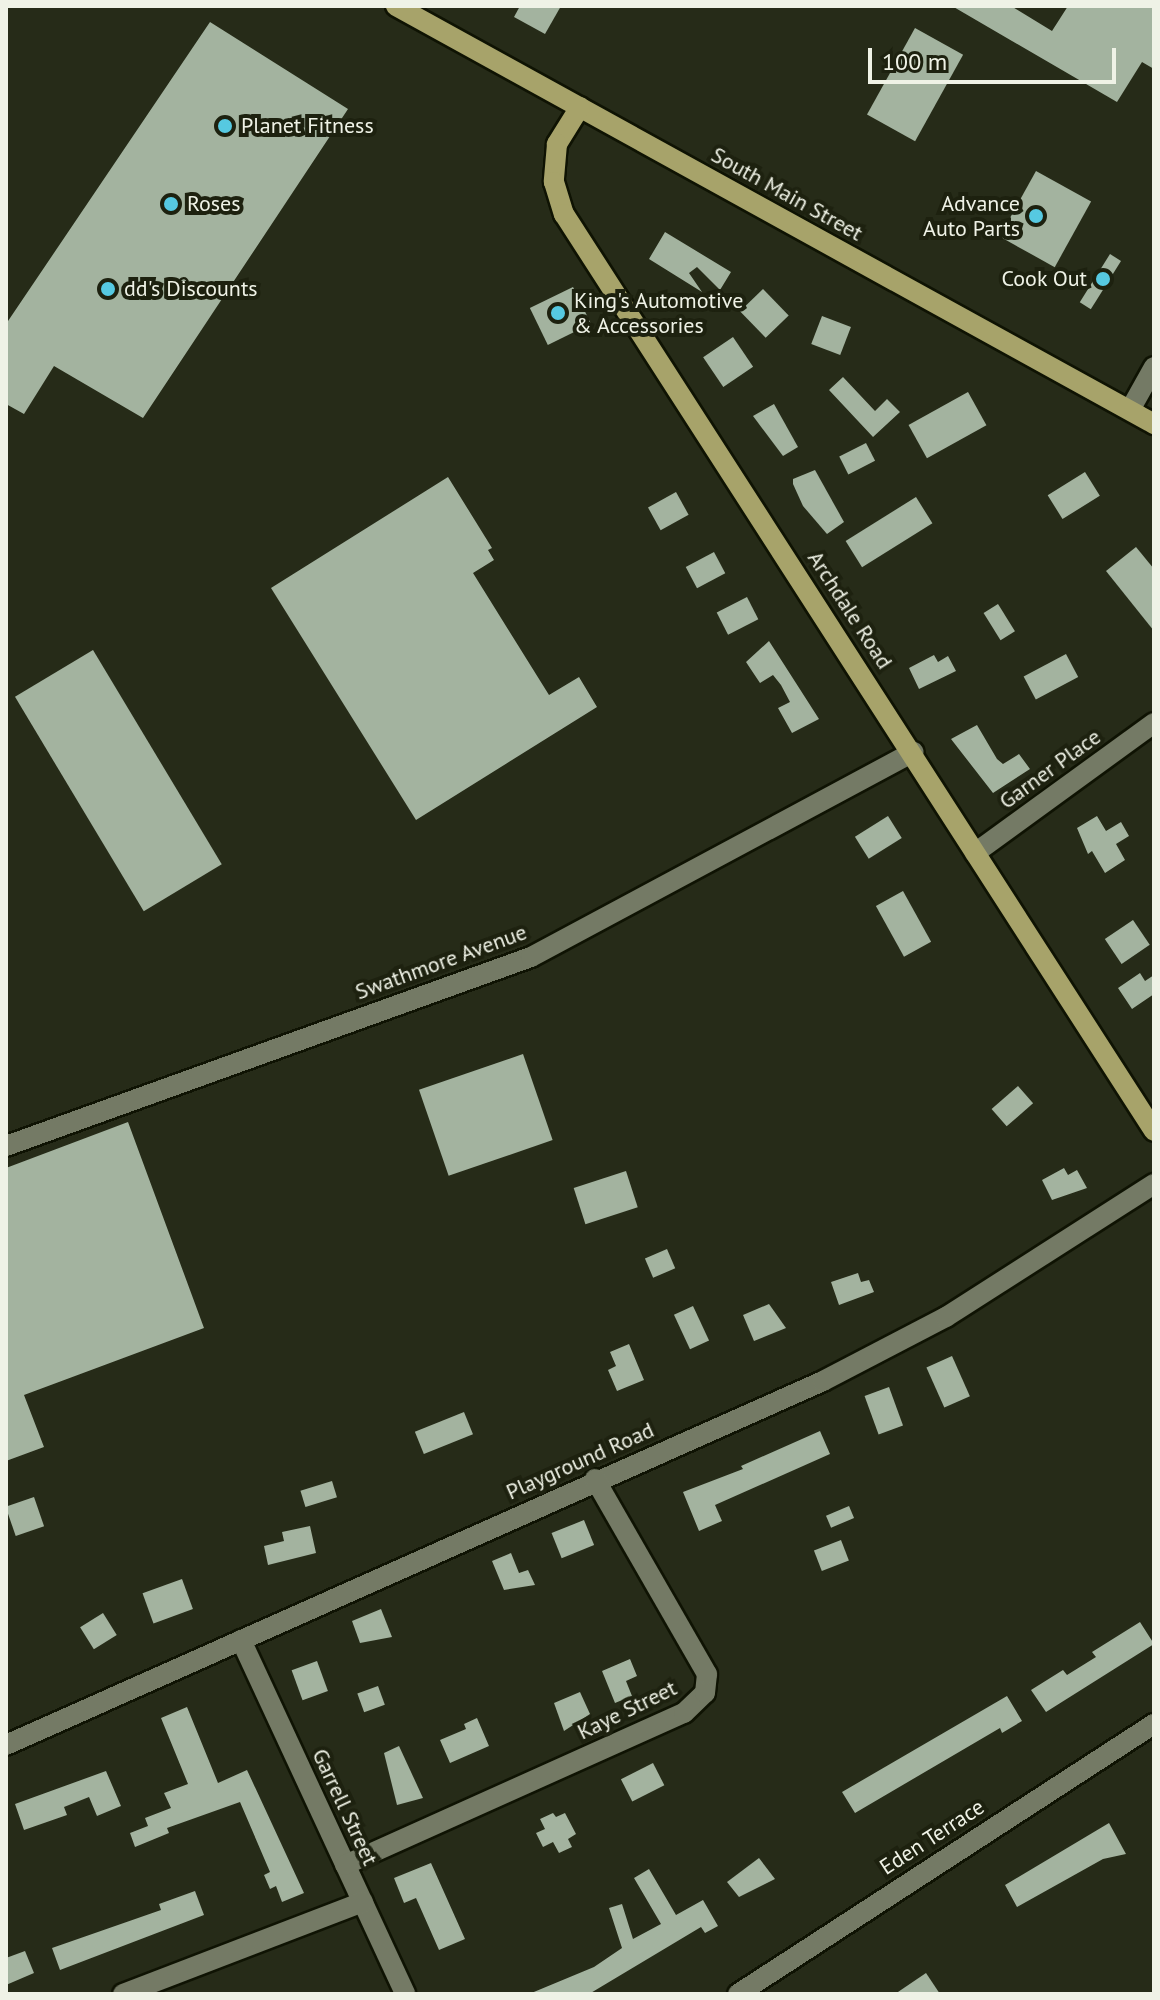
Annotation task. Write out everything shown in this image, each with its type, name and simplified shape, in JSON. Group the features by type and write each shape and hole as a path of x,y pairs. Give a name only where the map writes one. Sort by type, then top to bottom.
{"main road":[{"name":"South Main Street","path":"396,6 1154,424"},
{"name":"Archdale Road","path":"580,107 557,144 554,182 564,214 1154,1131"}],"street":[{"path":"1130,410 1154,367"},
{"name":"Garner Place","path":"975,853 1154,723"},
{"name":"Swathmore Avenue","path":"6,1146 531,957 913,752"},
{"name":"Playground Road","path":"6,1745 884,1351 1154,1184"},
{"name":"Kaye Street","path":"345,1865 684,1713 705,1693 707,1674 595,1479"},
{"name":"Garrell Street","path":"241,1640 405,1994"},
{"name":"Eden Terrace","path":"738,1994 1154,1724"},
{"path":"123,1994 363,1902"}],"building":[{"path":"520,6 561,6 545,34 514,17"},
{"path":"952,6 1011,6 1052,31 1068,6 1154,6 1154,69 1142,62 1117,102"},
{"path":"210,22 348,109 143,418 54,366 24,414 6,404 6,324"},
{"path":"915,28 963,55 915,141 867,115"},
{"path":"1036,171 1091,202 1055,267 1000,237"},
{"path":"665,232 731,272 720,290 697,267 689,273 702,292 649,259"},
{"path":"1110,254 1121,261 1091,309 1080,302"},
{"path":"573,287 591,324 548,345 530,308"},
{"path":"763,289 789,316 766,338 740,311"},
{"path":"822,316 851,327 840,355 811,344"},
{"path":"733,337 753,367 723,387 703,357"},
{"path":"843,377 875,411 887,399 900,412 873,437 829,390"},
{"path":"968,392 986,425 927,458 909,425"},
{"path":"774,404 798,447 783,456 753,416"},
{"path":"866,443 875,461 848,474 839,457"},
{"path":"815,470 844,522 827,534 803,506 793,484 793,479"},
{"path":"1085,472 1100,496 1063,519 1048,495"},
{"path":"448,477 492,548 488,550 494,560 473,573 549,695 579,677 597,707 416,820 271,588"},
{"path":"676,492 689,515 661,530 648,508"},
{"path":"916,497 932,523 862,567 846,541"},
{"path":"1136,547 1154,569 1154,631 1106,571"},
{"path":"714,552 725,573 697,588 686,567"},
{"path":"747,597 758,619 728,635 717,612"},
{"path":"998,604 1015,631 1001,640 984,613"},
{"path":"769,641 819,719 792,733 778,708 790,702 781,685 773,675 760,683 746,662"},
{"path":"93,650 222,864 144,911 15,697"},
{"path":"1066,654 1078,677 1036,699 1024,677"},
{"path":"934,655 938,662 948,656 956,671 919,689 909,668"},
{"path":"977,725 1003,764 1019,754 1030,769 993,793 951,739"},
{"path":"888,816 902,838 869,859 855,837"},
{"path":"1097,816 1106,831 1121,822 1129,836 1116,844 1125,860 1105,873 1092,851 1088,854 1077,828"},
{"path":"903,891 931,942 904,957 876,906"},
{"path":"1133,920 1150,945 1122,964 1105,939"},
{"path":"1140,973 1145,981 1154,975 1154,994 1132,1009 1118,988"},
{"path":"523,1054 553,1140 449,1176 419,1090"},
{"path":"1018,1086 1033,1103 1007,1126 992,1109"},
{"path":"128,1122 204,1328 24,1395 44,1447 6,1461 6,1168"},
{"path":"1064,1168 1068,1175 1077,1170 1087,1188 1052,1200 1042,1180"},
{"path":"626,1171 638,1207 585,1224 574,1188"},
{"path":"667,1249 675,1268 653,1278 645,1258"},
{"path":"858,1273 861,1282 869,1280 874,1292 839,1305 831,1282"},
{"path":"769,1304 786,1328 754,1341 743,1315"},
{"path":"693,1306 709,1340 690,1349 674,1315"},
{"path":"629,1344 644,1380 617,1391 608,1370 616,1366 610,1352"},
{"path":"952,1356 970,1396 944,1408 926,1367"},
{"path":"889,1387 903,1426 879,1434 865,1396"},
{"path":"464,1412 473,1434 424,1454 415,1432"},
{"path":"820,1431 830,1454 715,1505 722,1521 699,1531 683,1492 743,1469 741,1466"},
{"path":"332,1481 337,1497 305,1507 300,1491"},
{"path":"34,1497 44,1526 16,1536 6,1507"},
{"path":"849,1506 854,1518 831,1528 826,1516"},
{"path":"584,1520 594,1545 562,1558 552,1533"},
{"path":"310,1526 316,1553 268,1565 264,1546 284,1541 282,1532"},
{"path":"841,1540 849,1561 822,1571 814,1550"},
{"path":"511,1553 519,1573 528,1570 535,1585 504,1590 492,1561"},
{"path":"182,1579 193,1609 153,1623 143,1593"},
{"path":"381,1609 392,1637 360,1643 352,1621"},
{"path":"103,1613 117,1635 94,1649 80,1627"},
{"path":"1140,1622 1154,1644 1046,1712 1031,1690 1063,1670 1067,1675 1096,1657 1092,1652"},
{"path":"630,1659 637,1676 626,1681 632,1696 615,1703 602,1671"},
{"path":"317,1661 328,1691 303,1700 292,1670"},
{"path":"378,1686 385,1705 364,1712 357,1694"},
{"path":"580,1692 590,1714 564,1731 554,1703"},
{"path":"1007,1696 1022,1721 1002,1733 1000,1728 855,1813 842,1792"},
{"path":"187,1707 218,1783 247,1770 304,1893 282,1902 276,1886 270,1889 264,1875 270,1872 240,1802 167,1828 169,1833 135,1847 130,1833 148,1826 145,1818 171,1808 164,1793 188,1784 161,1718"},
{"path":"477,1718 489,1746 450,1763 440,1740 466,1729 464,1724"},
{"path":"399,1746 423,1798 397,1805 384,1753"},
{"path":"653,1763 664,1785 632,1802 621,1779"},
{"path":"106,1771 121,1806 97,1816 89,1797 64,1807 67,1815 24,1830 15,1804"},
{"path":"553,1813 556,1817 565,1813 576,1834 568,1839 572,1847 559,1853 553,1842 543,1847 536,1833 545,1829 540,1819"},
{"path":"1109,1823 1126,1854 1103,1859 1017,1907 1005,1885"},
{"path":"759,1858 775,1879 739,1897 727,1882"},
{"path":"431,1863 465,1939 439,1950 416,1898 404,1903 394,1878"},
{"path":"649,1869 676,1915 703,1900 718,1926 705,1933 701,1927 589,1994 529,1994 594,1967 622,1948 609,1908 622,1904 633,1939 661,1924 634,1878"},
{"path":"195,1891 204,1915 60,1970 52,1948 161,1910 159,1904"},
{"path":"25,1951 34,1973 6,1985 6,1958"},
{"path":"926,1973 940,1994 895,1994"}],"place":[{"name":"Planet Fitness","path":"225,126"},
{"name":"Roses","path":"171,204"},
{"name":"Advance Auto Parts","path":"1036,216"},
{"name":"Cook Out","path":"1103,279"},
{"name":"dd's Discounts","path":"108,289"},
{"name":"King's Automotive & Accessories","path":"558,313"}]}
